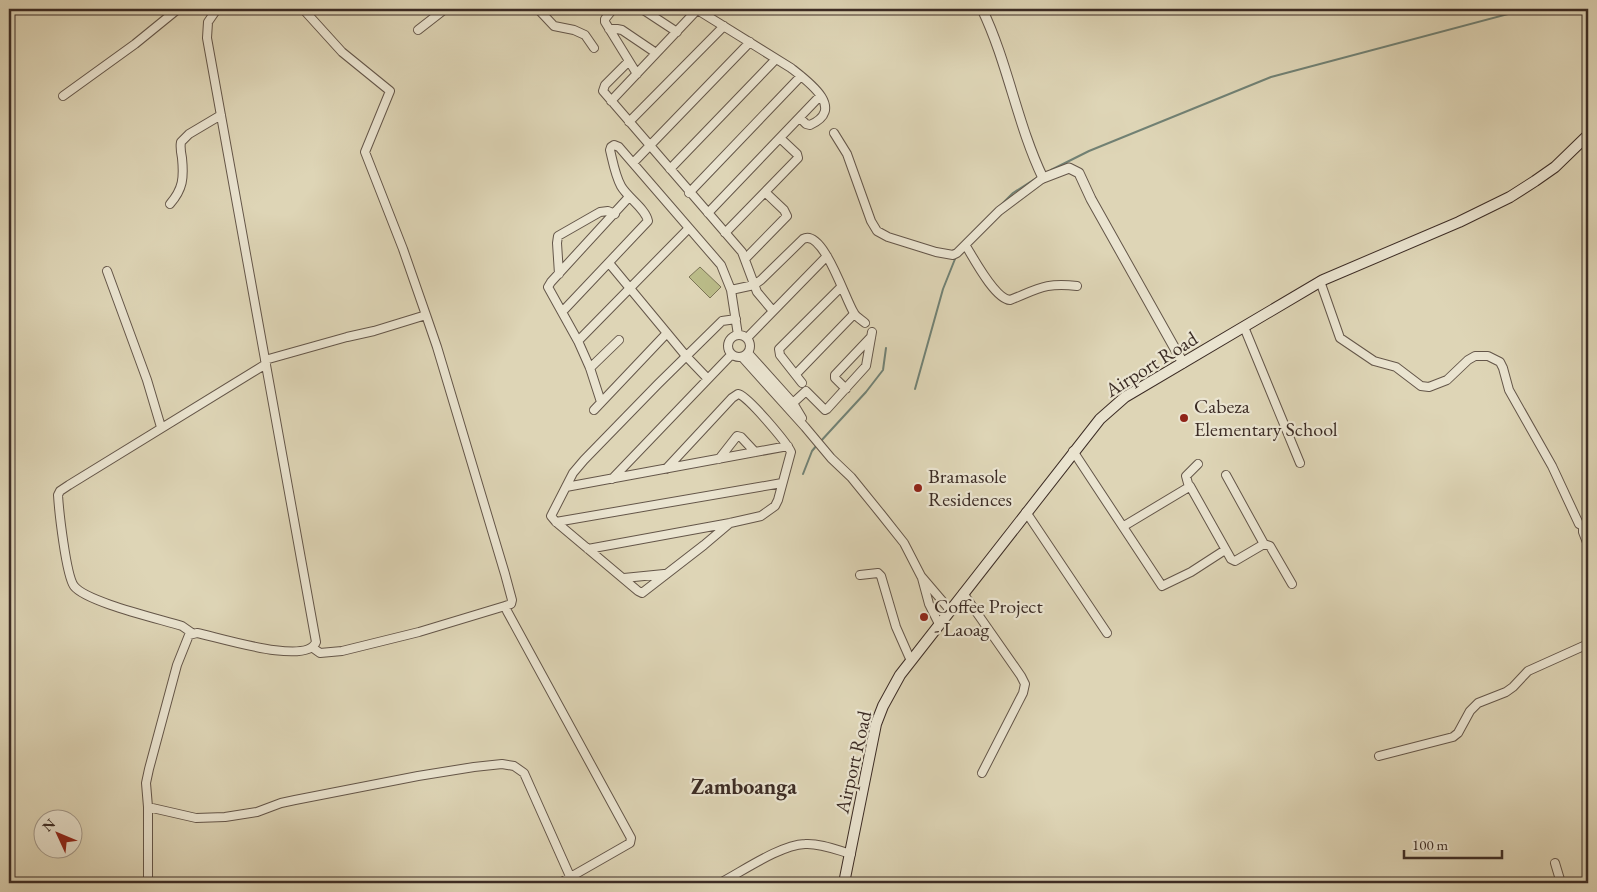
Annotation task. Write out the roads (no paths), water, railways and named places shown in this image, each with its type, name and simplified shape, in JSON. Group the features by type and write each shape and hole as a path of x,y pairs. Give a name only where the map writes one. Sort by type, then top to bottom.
{"main road":[{"name":"Airport Road","path":"844,883 876,724 891,690 939,624 1100,418 1125,397 1320,281 1460,222 1502,201 1548,172 1587,137"}],"street":[{"path":"63,96 135,44 178,9"},
{"path":"303,9 347,57 390,91 365,152 406,256 437,347 512,600 510,604 505,606 436,627 342,651 320,653 313,648"},
{"path":"418,30 445,9"},
{"path":"538,9 554,26 574,30 585,35 594,48"},
{"path":"613,9 604,20 637,74"},
{"path":"642,9 677,32"},
{"path":"611,101 697,9 802,76 820,96 826,105 826,111 822,118 810,125 800,118"},
{"path":"982,9 998,47 1034,160 1043,178"},
{"path":"214,10 208,22 207,31 221,115 265,362 316,640 316,645 304,652 255,647 204,634 192,633 182,626 89,598 82,594 71,582 61,522 58,495 60,491 265,362 426,314"},
{"path":"629,122 724,26"},
{"path":"608,29 622,30 656,54"},
{"path":"633,163 750,42"},
{"path":"670,170 776,59"},
{"path":"628,62 604,87 603,91 725,233 745,259 754,285 760,296 773,311"},
{"path":"689,193 802,76"},
{"path":"708,213 820,96"},
{"path":"170,204 179,193 182,185 181,142 190,134 221,115"},
{"path":"834,133 847,154 871,221 877,231 888,237 948,254 957,253 966,246 976,233 999,211 1043,178 1069,168 1079,173 1091,199 1183,363"},
{"path":"725,233 798,158 780,138"},
{"path":"562,312 648,220 647,216 630,198 618,179 611,147 614,145 619,147 721,265 731,290 738,335"},
{"path":"745,259 786,216 784,210 765,192"},
{"path":"601,402 590,368 578,341 548,287 630,198"},
{"path":"559,274 558,236 600,212 608,211 615,214"},
{"path":"578,341 689,228"},
{"path":"731,290 754,285 806,237 811,238 820,245 827,256 854,314 865,323"},
{"path":"966,246 994,289 1006,300 1042,286 1057,284 1077,286"},
{"path":"747,338 827,256"},
{"path":"609,263 686,356 707,378"},
{"path":"107,271 147,380 161,427"},
{"path":"1320,281 1338,333 1344,342 1374,361 1396,367 1421,386 1429,387 1447,380 1474,356 1488,356 1500,362 1509,390 1552,466 1579,524 1586,526 1583,532 1588,545"},
{"path":"802,383 780,355 779,349 841,287"},
{"path":"796,374 854,314"},
{"path":"730,523 642,593 551,516 573,473 584,460 722,322 736,319"},
{"path":"1244,326 1300,463"},
{"path":"594,410 667,333"},
{"path":"793,403 806,391 826,410 846,389 866,366 872,334 835,376 846,389"},
{"path":"738,335 747,338 750,347 745,355 736,357 731,354 728,349 728,343 732,337 738,335"},
{"path":"590,368 619,340"},
{"path":"612,479 731,354"},
{"path":"745,355 793,403 802,417 805,427"},
{"path":"769,380 831,458 882,514 904,543 922,576 950,610"},
{"path":"588,549 761,516 768,512 778,500 791,455 788,446 743,395 738,394 701,429 666,468"},
{"path":"719,459 737,436 741,437 755,452"},
{"path":"566,487 788,446"},
{"path":"1073,451 1162,586 1191,572 1225,550"},
{"path":"1198,464 1186,476 1231,559 1235,561 1264,544"},
{"path":"1226,475 1264,544 1270,546 1292,584"},
{"path":"556,522 782,483"},
{"path":"1124,526 1190,486"},
{"path":"1026,512 1107,633"},
{"path":"860,575 878,573 881,576 896,627 911,661"},
{"path":"624,578 665,574"},
{"path":"922,576 929,604 939,624"},
{"path":"963,594 1026,684 982,773"},
{"path":"505,606 519,636 562,709 631,838 630,843 572,881 560,883"},
{"path":"148,883 148,807 146,783 177,666 186,639 192,633"},
{"path":"1379,756 1454,738 1466,716 1478,703 1514,687 1528,671 1588,644"},
{"path":"148,807 196,818 225,817 257,812 281,803 418,776 493,765 510,765 524,773 572,881"},
{"path":"720,883 777,852 800,844 813,844 851,854"},
{"path":"1555,863 1562,883"}],"waterway":[{"path":"1051,170 1089,151 1271,77 1527,9"},
{"path":"999,207 1013,193 1038,177"},
{"path":"972,233 990,215"},
{"path":"915,389 943,289 955,259"},
{"path":"820,442 866,392 883,370 886,348"},
{"path":"803,474 812,451 817,445"}],"place":[{"name":"Cabeza Elementary School","path":"1184,418"},
{"name":"Bramasole Residences","path":"918,488"},
{"name":"Coffee Project - Laoag","path":"924,617"}],"district":[{"name":"Zamboanga","path":"744,786"}]}
